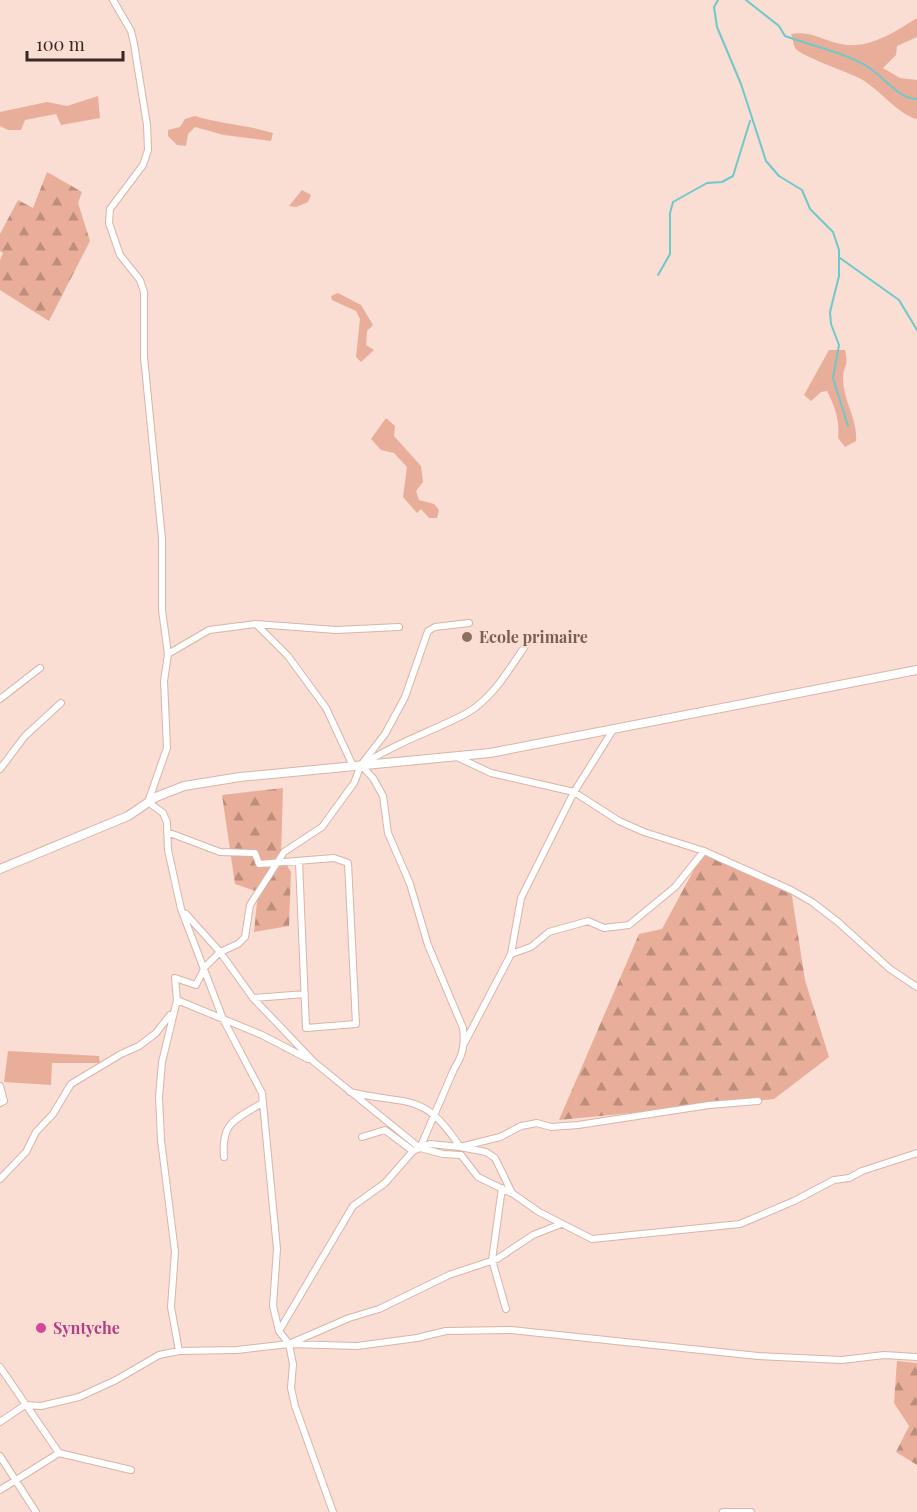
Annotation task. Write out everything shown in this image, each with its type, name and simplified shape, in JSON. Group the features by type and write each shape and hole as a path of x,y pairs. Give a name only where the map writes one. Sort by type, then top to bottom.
{"street":[{"path":"113,0 131,31 147,125 148,150 143,165 110,209 109,223 120,255 140,280 144,292 144,357 162,539 162,610 168,654 164,681 167,748 148,801"},
{"path":"179,1351 171,1307 175,1252 161,1140 159,1097 162,1062 172,1013 177,1000 175,978 196,985 205,967 220,952 238,944 245,937 250,905 284,852 322,827 354,783 357,766 386,734 401,707 428,631 435,627 468,623"},
{"path":"168,654 209,630 256,624 336,630 399,627"},
{"path":"256,624 288,656 326,708 357,766 373,778 383,796 388,833 410,884 428,945 463,1028 465,1043"},
{"path":"357,766 395,744 468,712 495,688 530,639"},
{"path":"0,699 40,668"},
{"path":"0,868 129,816 148,801 176,789 208,782 457,757 613,730 917,669"},
{"path":"0,769 25,736 61,703"},
{"path":"420,1148 454,1069 462,1057 465,1043 511,954 521,898 574,792 613,730"},
{"path":"457,757 491,773 574,792 596,808 636,828 704,851 812,902 890,969 917,987"},
{"path":"148,801 163,813 168,850 181,909 224,1019 262,1094 277,1238 273,1306 279,1331 289,1344 292,1364 291,1388 295,1406 333,1512"},
{"path":"167,832 220,852 255,853 259,864 334,858 348,863 356,1024 306,1028 299,862"},
{"path":"511,954 531,946 549,932 588,921 604,928 629,926 675,887 704,851"},
{"path":"181,909 220,952 253,998 314,1062 350,1092 420,1148 443,1154 461,1155 478,1177 512,1193 561,1224 592,1239 740,1224 794,1201 834,1180 849,1178 862,1171 917,1153"},
{"path":"253,998 305,994"},
{"path":"177,1000 224,1019 314,1062"},
{"path":"0,1179 26,1152 36,1132 53,1114 70,1084 139,1046 156,1033 172,1013"},
{"path":"0,1086 4,1101 0,1103"},
{"path":"350,1092 414,1102 435,1114 460,1147"},
{"path":"460,1147 500,1137 521,1126 537,1123 551,1127 578,1125 709,1105 758,1101"},
{"path":"224,1158 222,1138 231,1123 262,1103"},
{"path":"362,1137 385,1130 413,1151"},
{"path":"279,1331 353,1206 385,1183 413,1151 430,1144 486,1152 495,1158 512,1193"},
{"path":"502,1188 492,1260 506,1310"},
{"path":"289,1344 349,1318 379,1309 448,1275 492,1260 533,1235 561,1224"},
{"path":"0,1422 25,1405 42,1406 79,1397 116,1380 141,1363 159,1355 179,1351 237,1350 289,1344 357,1346 401,1341 446,1331 511,1330 758,1356 842,1360 884,1355 917,1357"},
{"path":"0,1367 59,1453 131,1470"},
{"path":"0,1490 59,1453"},
{"path":"0,1456 36,1512"},
{"path":"723,1512 751,1512"}],"green space":[{"path":"917,18 917,37 897,46 896,55 883,68 900,78 917,80 917,119 897,108 861,79 799,51 795,48 791,34 813,35 839,44 857,45 884,37"},
{"path":"98,96 100,118 61,125 56,114 25,120 21,130 8,130 0,126 0,112 47,102 67,106"},
{"path":"195,116 273,133 271,141 224,135 195,127 188,134 186,146 177,145 168,136 168,130 180,127 185,119"},
{"path":"47,172 82,192 78,203 90,241 49,321 0,290 0,260 3,253 0,251 0,234 18,200 33,208"},
{"path":"302,190 311,195 308,202 296,207 289,206"},
{"path":"338,293 361,305 373,325 367,331 366,345 374,350 361,362 356,357 360,319 356,311 332,300 331,296"},
{"path":"829,350 845,350 846,356 843,385 855,425 856,441 845,447 838,438 836,414 827,391 821,392 811,401 804,395"},
{"path":"386,418 395,426 394,436 421,466 423,482 416,491 419,500 434,504 439,510 437,518 429,518 421,509 417,513 403,497 407,467 394,453 381,450 371,439"},
{"path":"283,788 281,856 291,872 289,926 254,932 258,892 235,884 222,795"},
{"path":"704,851 791,890 805,980 829,1057 774,1099 559,1120 639,934 662,929"},
{"path":"8,1051 99,1056 100,1063 52,1063 51,1085 4,1082"},
{"path":"897,1361 917,1363 917,1465 896,1452 909,1426 894,1403"}],"waterway":[{"path":"718,0 714,7 717,27 741,84 766,161 779,176 802,190 810,209 833,232 839,250 839,276 830,312 831,324 839,345 833,378 848,426"},
{"path":"746,0 779,26 785,36 859,62 904,96 917,99"},
{"path":"658,275 670,254 670,213 673,202 707,183 722,182 733,176 750,121"},
{"path":"840,258 899,300 917,330"}],"place":[{"name":"Ecole primaire","path":"467,637"},
{"name":"Syntyche","path":"41,1328"}]}
